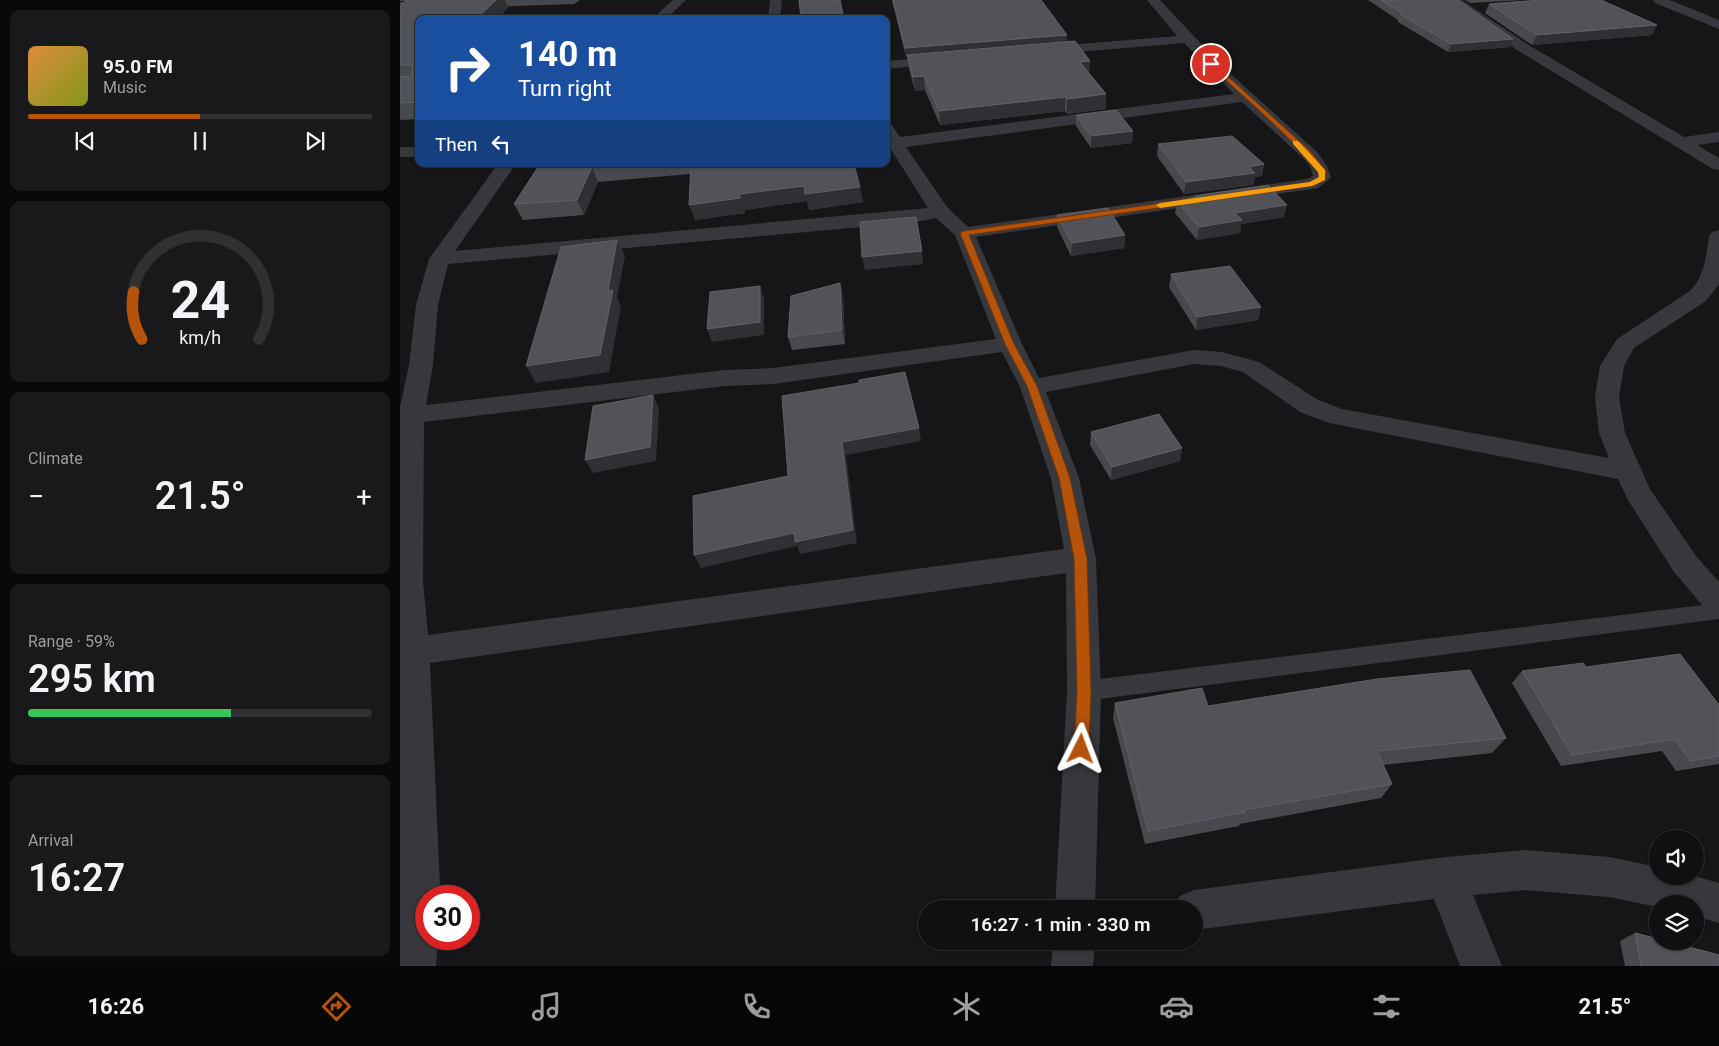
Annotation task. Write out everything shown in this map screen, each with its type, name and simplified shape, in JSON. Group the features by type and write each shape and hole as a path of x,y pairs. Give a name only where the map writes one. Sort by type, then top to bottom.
{"street":[{"path":"400,19 406,6 574,0"},
{"path":"663,15 680,0"},
{"path":"774,15 776,0"},
{"path":"964,233 1312,184 1322,178 1322,171 1306,152 1245,97 1186,39 1154,0"},
{"path":"1454,0 1522,47 1719,165"},
{"path":"1659,0 1719,25"},
{"path":"1468,9 1487,8"},
{"path":"1031,52 1186,39"},
{"path":"890,65 964,58"},
{"path":"895,143 1245,97"},
{"path":"890,135 940,212 964,233 1010,344 1032,386 1064,478 1080,559 1084,691 1076,900"},
{"path":"1682,142 1719,138"},
{"path":"400,152 415,152"},
{"path":"414,966 420,886 412,652 404,582 411,414 410,366 439,259 505,167"},
{"path":"439,259 940,212"},
{"path":"1719,236 1715,268 1709,283 1698,296 1625,344 1612,366 1606,397 1612,433 1638,493 1685,564 1719,604"},
{"path":"411,414 725,378 773,376 1010,344"},
{"path":"1032,386 1194,357 1222,359 1251,367 1309,406 1338,417 1627,471"},
{"path":"412,652 1080,559"},
{"path":"1203,909 1446,877 1526,870 1609,877 1684,893 1719,903"},
{"path":"1446,877 1481,966"},
{"path":"1072,966 1073,950"}],"lane":[{"path":"1084,691 1719,611"}],"building":[{"path":"406,0 496,0 480,15 415,15 415,102 400,103 400,77 412,76 412,65 400,65 400,16 405,12 400,13 400,7"},
{"path":"799,0 840,0 843,15 801,15"},
{"path":"893,0 1041,0 1067,35 905,48"},
{"path":"1381,0 1458,0 1513,39 1451,44 1400,14 1403,14"},
{"path":"1540,0 1601,0 1657,25 1537,35 1489,4"},
{"path":"1075,41 1090,61 1080,62 1106,94 939,111 924,76 913,77 907,55"},
{"path":"1116,110 1133,131 1091,136 1076,115"},
{"path":"1232,136 1264,164 1249,167 1255,173 1186,182 1158,144"},
{"path":"538,167 592,167 577,200 514,204"},
{"path":"691,167 855,167 860,187 805,194 804,186 740,194 740,198 689,205"},
{"path":"1268,185 1287,205 1235,213 1242,220 1199,227 1177,201 1197,197 1195,196"},
{"path":"1108,208 1125,235 1072,243 1057,215"},
{"path":"916,217 922,251 862,257 860,222"},
{"path":"617,240 608,291 613,290 600,355 526,366 561,247"},
{"path":"1230,266 1261,307 1197,317 1171,274"},
{"path":"840,283 842,330 788,337 791,296"},
{"path":"760,286 760,322 707,329 710,292"},
{"path":"905,372 919,428 842,442 853,530 795,542 794,533 694,555 693,496 788,476 782,396 859,383 859,380"},
{"path":"653,395 650,447 585,460 593,406"},
{"path":"1159,414 1182,448 1112,467 1091,432"},
{"path":"1680,654 1719,705 1719,756 1690,761 1675,739 1572,755 1522,671 1583,663 1586,667"},
{"path":"1470,670 1506,738 1377,751 1392,784 1244,810 1245,812 1148,831 1115,703 1202,688 1208,706 1377,679"},
{"path":"1635,933 1649,937 1649,950 1700,950 1719,955 1719,966 1641,966"}],"slow traffic":[{"path":"1160,205 1312,184 1322,178 1322,171 1295,142"}],"route":[{"path":"1081,749 1084,691 1080,559 1064,478 1032,386 1010,344 964,233 1312,184 1322,178 1322,171 1306,152 1211,64"}]}
